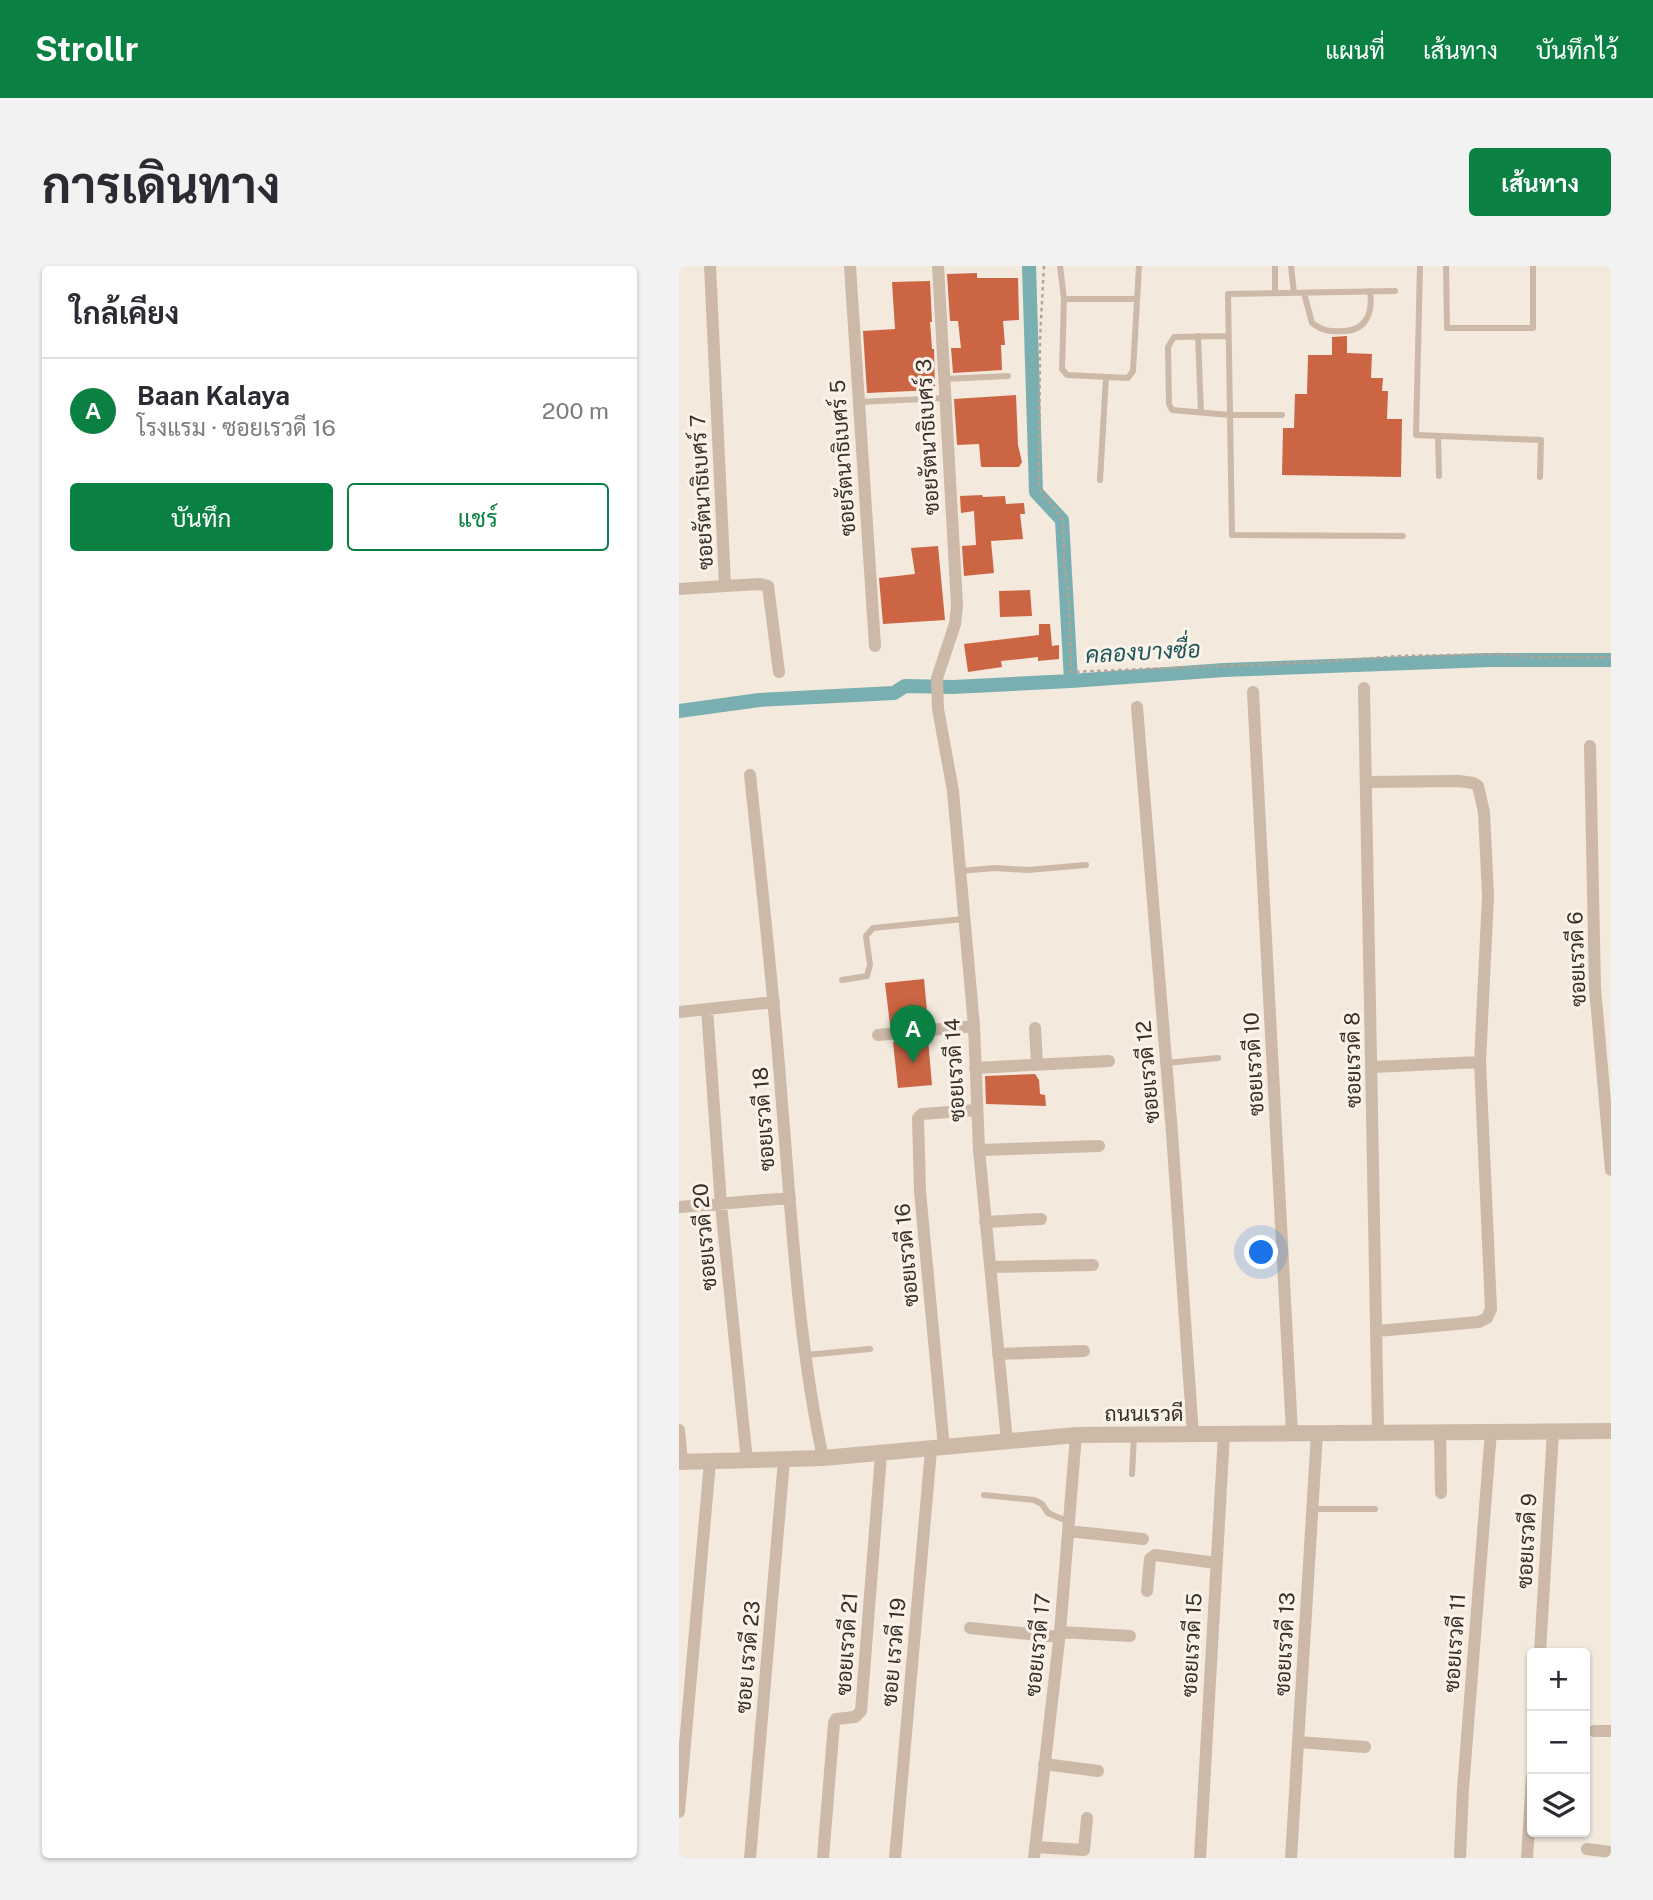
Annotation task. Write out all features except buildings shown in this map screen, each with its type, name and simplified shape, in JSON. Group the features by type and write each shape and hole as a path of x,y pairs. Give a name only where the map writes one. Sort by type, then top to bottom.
{"street":[{"name":"ซอยรัตนาธิเบศร์ 7","path":"679,589 726,586 710,266"},
{"name":"ซอยรัตนาธิเบศร์ 5","path":"850,266 876,646"},
{"name":"ซอยรัตนาธิเบศร์ 3","path":"937,696 937,678 955,624 957,605 938,266"},
{"path":"726,586 768,586 779,672"},
{"name":"ซอยเรวดี 8","path":"1364,688 1378,1432"},
{"name":"ซอยเรวดี 10","path":"1253,692 1292,1433"},
{"name":"ซอยเรวดี 14","path":"937,696 953,791 974,1026 979,1150 1007,1442"},
{"name":"ซอยเรวดี 12","path":"1137,707 1192,1434"},
{"name":"ซอยเรวดี 6","path":"1590,746 1595,988 1611,1170"},
{"name":"ซอยเรวดี 18","path":"750,775 806,1355 814,1418 823,1458"},
{"path":"1367,782 1473,783 1480,791 1484,812 1488,896 1480,1062 1491,1309 1487,1318 1479,1322 1377,1331"},
{"path":"679,1012 774,1002"},
{"name":"ซอยเรวดี 20","path":"707,1009 720,1205 747,1461"},
{"path":"878,1035 974,1026"},
{"path":"1035,1028 1037,1063"},
{"path":"975,1068 1109,1061"},
{"path":"1373,1067 1480,1062"},
{"name":"ซอยเรวดี 16","path":"938,1449 920,1191 918,1118 922,1115 976,1110"},
{"path":"979,1150 1099,1146"},
{"path":"679,1207 790,1198"},
{"path":"985,1222 1041,1219"},
{"path":"990,1267 1093,1265"},
{"path":"998,1354 1084,1351"},
{"path":"679,1430 680,1462"},
{"name":"ซอยเรวดี 11","path":"1460,1858 1491,1431"},
{"name":"ซอยเรวดี 9","path":"1540,1648 1553,1431"},
{"name":"ถนนเรวดี","path":"680,1462 823,1458 1076,1435 1611,1431"},
{"path":"1440,1432 1441,1493"},
{"name":"ซอยเรวดี 13","path":"1291,1858 1317,1433"},
{"name":"ซอยเรวดี 15","path":"1200,1858 1224,1434"},
{"name":"ซอยเรวดี 17","path":"1034,1853 1059,1635 1076,1435"},
{"name":"ซอย เรวดี 19","path":"895,1858 938,1449"},
{"name":"ซอยเรวดี 21","path":"823,1858 834,1723 836,1718 855,1717 861,1711 881,1454"},
{"name":"ซอย เรวดี 23","path":"750,1858 784,1460"},
{"path":"679,1812 710,1462"},
{"path":"1069,1527 1143,1539"},
{"path":"1147,1591 1150,1559 1155,1555 1216,1563"},
{"path":"970,1628 1059,1635 1130,1636"},
{"path":"1594,1731 1611,1731"},
{"path":"1298,1742 1364,1747"},
{"path":"1044,1764 1098,1771"},
{"path":"1034,1853 1083,1854 1087,1818"},
{"path":"1527,1858 1528,1837"},
{"path":"1587,1849 1611,1852"}],"lane":[{"path":"1060,266 1064,299 1062,369 1067,375 1128,378 1132,375 1139,266"},
{"path":"1275,266 1275,293"},
{"path":"1291,266 1294,293"},
{"path":"1420,266 1416,435 1541,440 1540,477"},
{"path":"1446,266 1447,328 1533,328 1533,266"},
{"path":"1395,290 1228,295 1232,535 1403,536"},
{"path":"1304,293 1312,323 1328,332 1353,330 1363,325 1369,317 1372,304 1370,291"},
{"path":"1064,299 1135,299"},
{"path":"1198,336 1201,412"},
{"path":"1229,336 1174,337 1170,342 1169,404 1172,410 1230,415 1282,415"},
{"path":"944,379 1007,376"},
{"path":"1100,480 1106,377"},
{"path":"858,402 945,397"},
{"path":"1438,436 1439,476"},
{"path":"960,871 995,868 1028,870 1086,865"},
{"path":"842,980 867,976 870,965 866,936 873,928 964,919"},
{"path":"1166,1063 1217,1058"},
{"path":"806,1355 870,1349"},
{"path":"1132,1475 1135,1435"},
{"path":"984,1495 1034,1500 1069,1527"},
{"path":"1312,1509 1374,1509"}],"path":[{"path":"1044,266 1040,338 1039,489 1063,519 1064,562 1069,600 1070,672 1308,663 1398,656 1501,654 1611,657"}],"waterway":[{"path":"1029,266 1036,492 1062,520 1071,681"},
{"name":"คลองบางซื่อ","path":"679,711 759,700 894,693 905,686 953,687 1224,670 1489,660 1611,660"}],"place":[{"name":"Baan Kalaya","path":"913,1063"}]}
